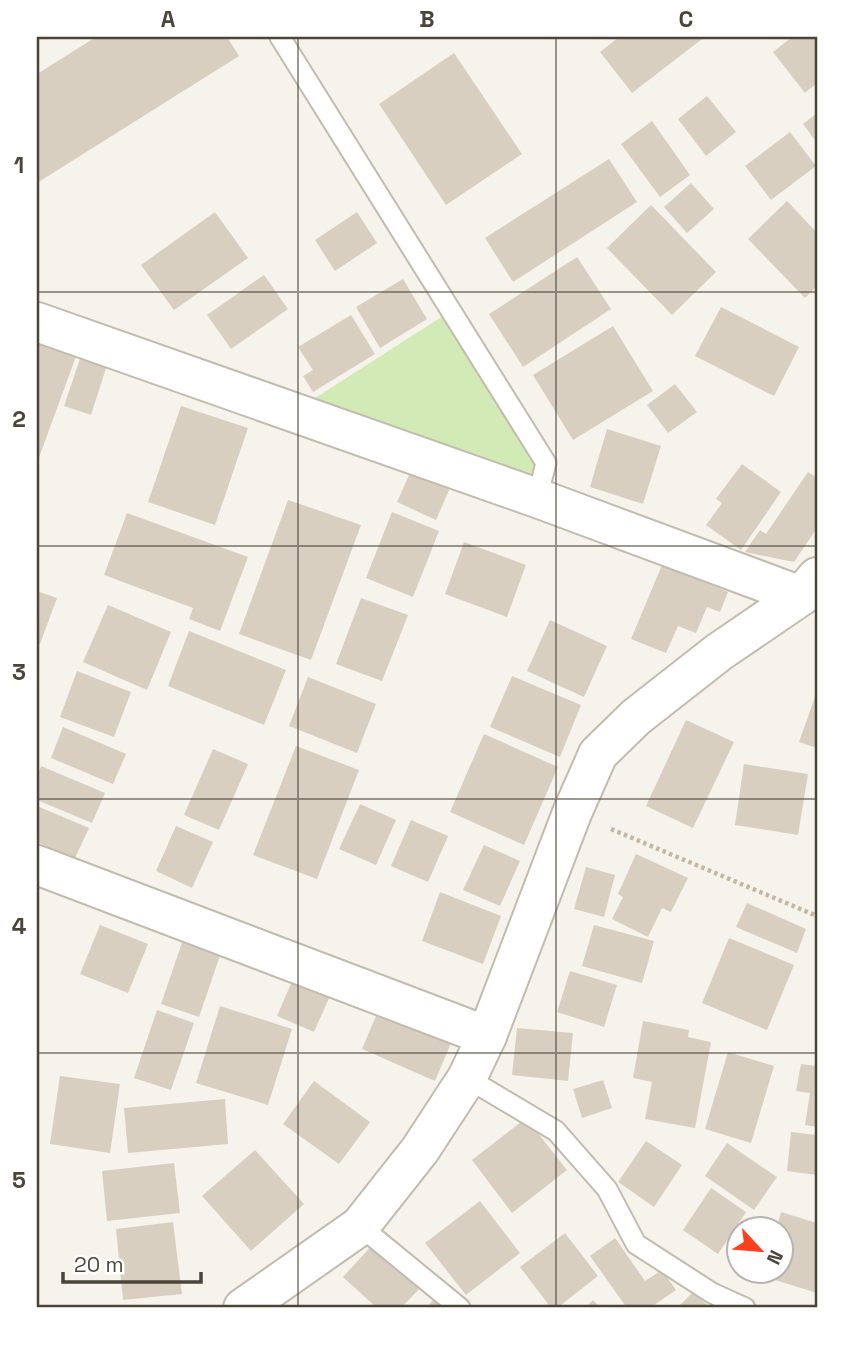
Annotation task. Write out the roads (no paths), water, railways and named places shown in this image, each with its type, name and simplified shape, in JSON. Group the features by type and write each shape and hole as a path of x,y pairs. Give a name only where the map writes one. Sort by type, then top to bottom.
{"street":[{"path":"37,322 537,498 809,586"},
{"path":"243,1308 360,1226 420,1150 467,1078 487,1036 597,754 636,716 809,586"},
{"path":"37,865 487,1036"}],"lane":[{"path":"280,37 546,463 537,498"},
{"path":"467,1078 556,1130 607,1189 636,1244 712,1293 745,1308"},
{"path":"360,1226 460,1308"}]}
